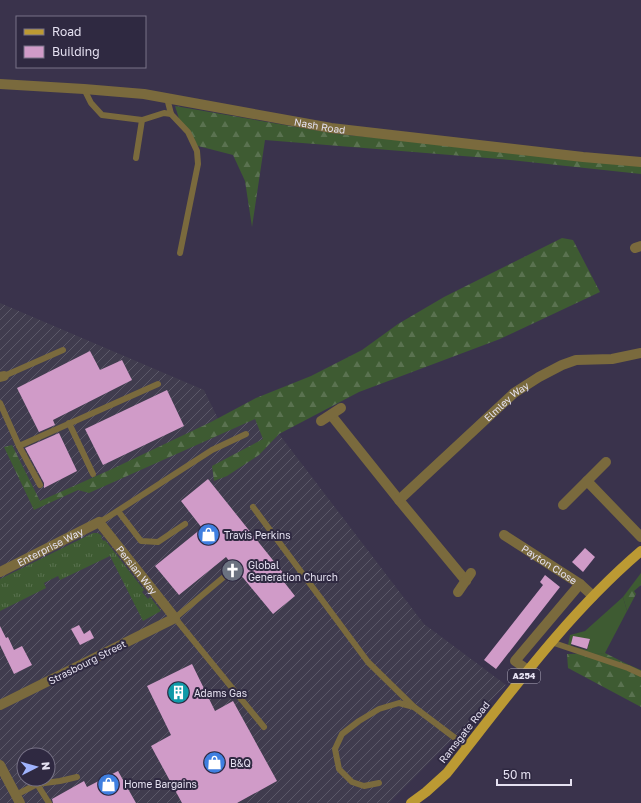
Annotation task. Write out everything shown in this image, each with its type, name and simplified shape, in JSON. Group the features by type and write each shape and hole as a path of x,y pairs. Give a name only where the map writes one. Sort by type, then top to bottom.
{"main road":[{"name":"Ramsgate Road","path":"411,803 447,773 551,642 593,596 621,568 641,551"}],"street":[{"name":"Nash Road","path":"0,84 144,94 331,128 583,157 641,162"},
{"name":"Elmley Way","path":"398,500 514,393 539,377 562,365 576,360 612,359 641,353"},
{"path":"322,421 341,408"},
{"path":"331,415 398,500 468,577 458,592"},
{"path":"563,505 606,462"},
{"path":"587,481 641,537"},
{"name":"Enterprise Way","path":"0,572 99,522"},
{"name":"Persian Way","path":"99,522 175,618"},
{"name":"Payton Close","path":"504,536 580,584 593,596"},
{"path":"528,670 515,661 580,584"},
{"name":"Strasbourg Street","path":"0,705 175,618"},
{"path":"0,765 18,799"}],"lane":[{"path":"84,89 92,103 102,115 142,120 164,113 171,114"},
{"path":"167,98 171,114 188,132 197,151 198,164 180,253"},
{"path":"136,158 142,120"},
{"path":"2,376 63,350"},
{"path":"19,446 158,384"},
{"path":"0,403 19,446 40,485"},
{"path":"69,423 93,474"},
{"path":"99,522 212,450 246,434"},
{"path":"253,507 368,662 414,706 468,747"},
{"path":"118,511 141,541 158,542 185,524"},
{"path":"225,576 175,618 264,727"},
{"path":"551,642 641,674"},
{"path":"379,783 364,786 352,782 339,769 335,749 342,734 359,721 379,709 399,703 414,706"},
{"path":"56,782 77,777"},
{"path":"18,799 33,787"},
{"path":"39,787 49,803"}],"shaded area":[{"path":"0,303 204,390 221,425 258,410 279,434 424,624 506,685 389,803 0,803"}],"green space":[{"path":"175,106 337,134 641,166 641,174 500,159 265,140 252,227 245,181 233,155 198,146 182,128"},
{"path":"562,238 573,240 600,292 500,339 359,392 279,434 259,455 227,476 214,481 212,466 263,439 255,419 89,493 78,490 34,510 4,447 12,445 40,501 211,422 256,398 311,376 362,350 398,324 444,297"},
{"path":"93,533 98,533 102,536 101,538 104,541 105,540 144,590 142,592 148,599 150,597 161,611 143,621 110,556 60,580 58,576 44,583 46,588 0,611 0,579"},
{"path":"641,573 641,585 634,591 636,594 627,611 623,597"},
{"path":"623,597 627,611 605,653 595,654 567,650 570,635 585,631","holes":["573,637 590,640 587,650 571,646"]},
{"path":"605,653 641,670 641,707 568,668 567,654"}],"building":[{"path":"90,351 100,370 122,360 132,380 53,420 55,425 39,432 17,388"},
{"path":"167,390 184,426 103,465 85,429"},
{"path":"59,433 77,471 44,488 44,483 25,448"},
{"path":"208,479 288,579 284,582 295,596 273,614 226,557 179,595 155,566 202,528 181,501"},
{"path":"585,548 595,557 583,572 572,562"},
{"path":"545,575 560,587 496,669 484,660 543,585 540,582"},
{"path":"79,625 84,634 90,630 94,638 80,645 71,629"},
{"path":"0,626 6,638 8,637 14,650 22,646 32,665 14,674 0,645"},
{"path":"573,636 590,639 587,649 571,644"},
{"name":"B&Q","path":"192,664 215,711 233,701 277,781 237,803 182,803 151,746 171,735 147,686"},
{"name":"Home Bargains","path":"118,771 136,803 53,803 52,799 84,781 87,787"}],"place":[{"name":"Travis Perkins","path":"209,535"},
{"name":"Global Generation Church","path":"233,571"},
{"name":"Adams Gas","path":"179,693"},
{"name":"B&Q","path":"214,763"},
{"name":"Home Bargains","path":"109,784"}]}
